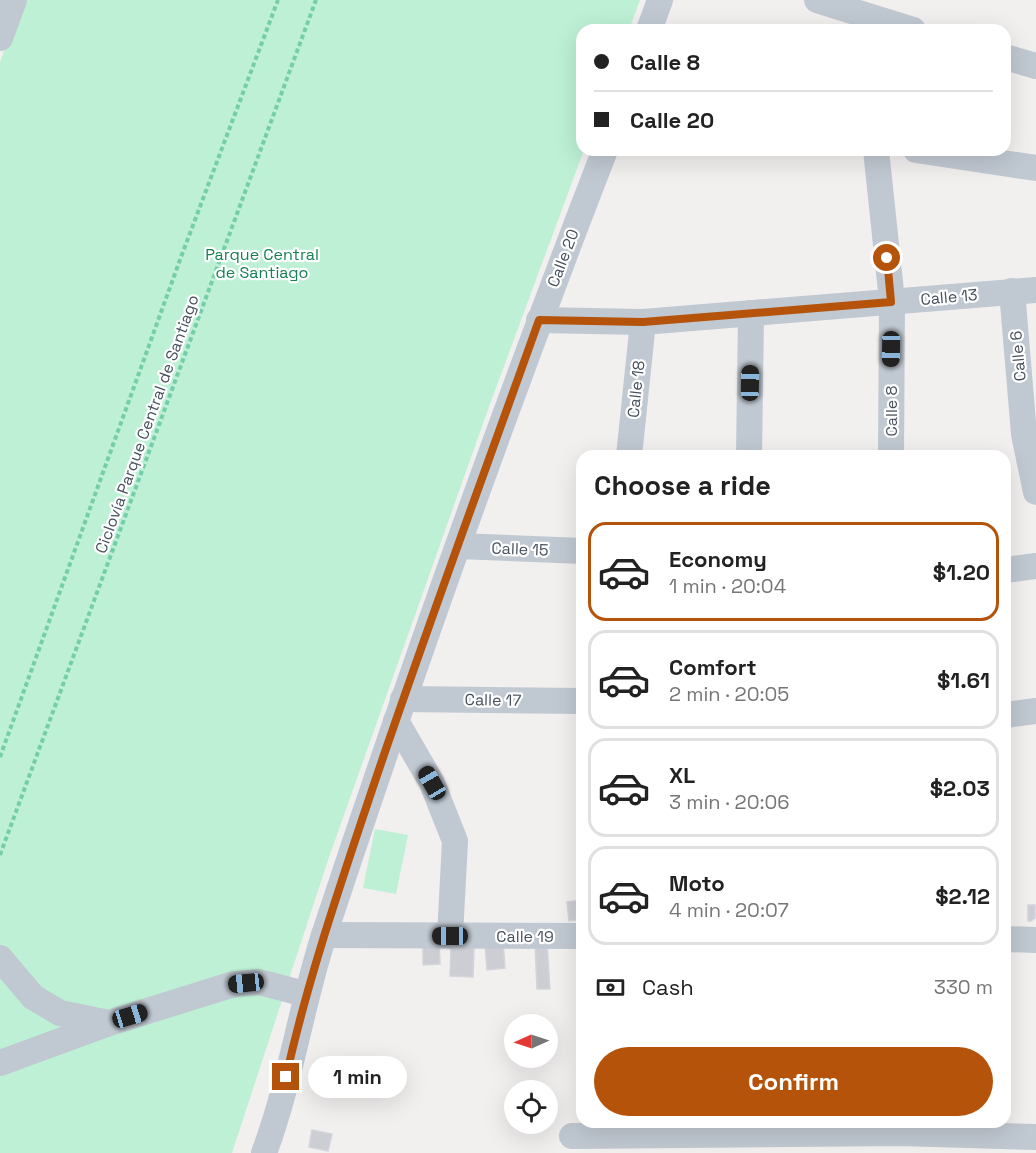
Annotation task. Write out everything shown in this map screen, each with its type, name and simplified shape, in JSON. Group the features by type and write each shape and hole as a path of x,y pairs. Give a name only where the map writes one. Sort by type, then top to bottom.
{"street":[{"path":"0,38 14,0"},
{"path":"651,24 660,0"},
{"path":"817,0 882,24"},
{"path":"1011,59 1036,66"},
{"name":"Calle 20","path":"264,1153 277,1118 305,994 400,710 539,320 603,156"},
{"name":"Calle 8","path":"877,156 891,302 891,450"},
{"path":"956,156 1036,168"},
{"name":"Calle 13","path":"539,320 643,322 1024,291"},
{"name":"Calle 6","path":"1024,291 1024,434 1036,492"},
{"path":"749,450 751,313"},
{"name":"Calle 18","path":"630,450 643,322"},
{"name":"Calle 15","path":"458,546 576,551"},
{"path":"1011,569 1036,566"},
{"name":"Calle 17","path":"400,710 576,701"},
{"path":"400,710 455,841 450,936"},
{"path":"1011,714 1036,711"},
{"name":"Calle 19","path":"324,935 576,936"},
{"path":"1011,939 1036,940"},
{"path":"0,958 33,997 60,1013 110,1023"},
{"path":"0,1063 110,1023 234,984 259,982 305,994"},
{"path":"277,1118 280,1153"},
{"path":"572,1136 1036,1137"}],"path":[{"name":"Ciclovía Parque Central de Santiago","path":"0,757 181,257 278,0"},
{"name":"Ciclovía Parque Central de Santiago","path":"0,855 316,0"}],"green space":[{"name":"Parque Central de Santiago","path":"23,0 640,0 631,24 576,24 576,156 582,156 490,404 328,860 232,1153 0,1153 0,62"},
{"path":"375,829 408,835 396,894 363,888"}],"building":[{"path":"576,901 576,920 569,921 567,902"},
{"path":"1028,905 1035,905 1035,918 1031,921 1028,921"},
{"path":"439,941 440,964 423,965 423,942"},
{"path":"503,943 505,968 487,970 485,944"},
{"path":"535,943 547,943 550,989 537,989"},
{"path":"451,947 474,947 473,977 450,976"},
{"path":"341,1061 356,1066 351,1084 335,1079"},
{"path":"312,1130 332,1134 328,1151 309,1147"}],"route":[{"path":"286,1077 305,994 324,935 403,699 539,320 643,322 891,302 887,258"}]}
